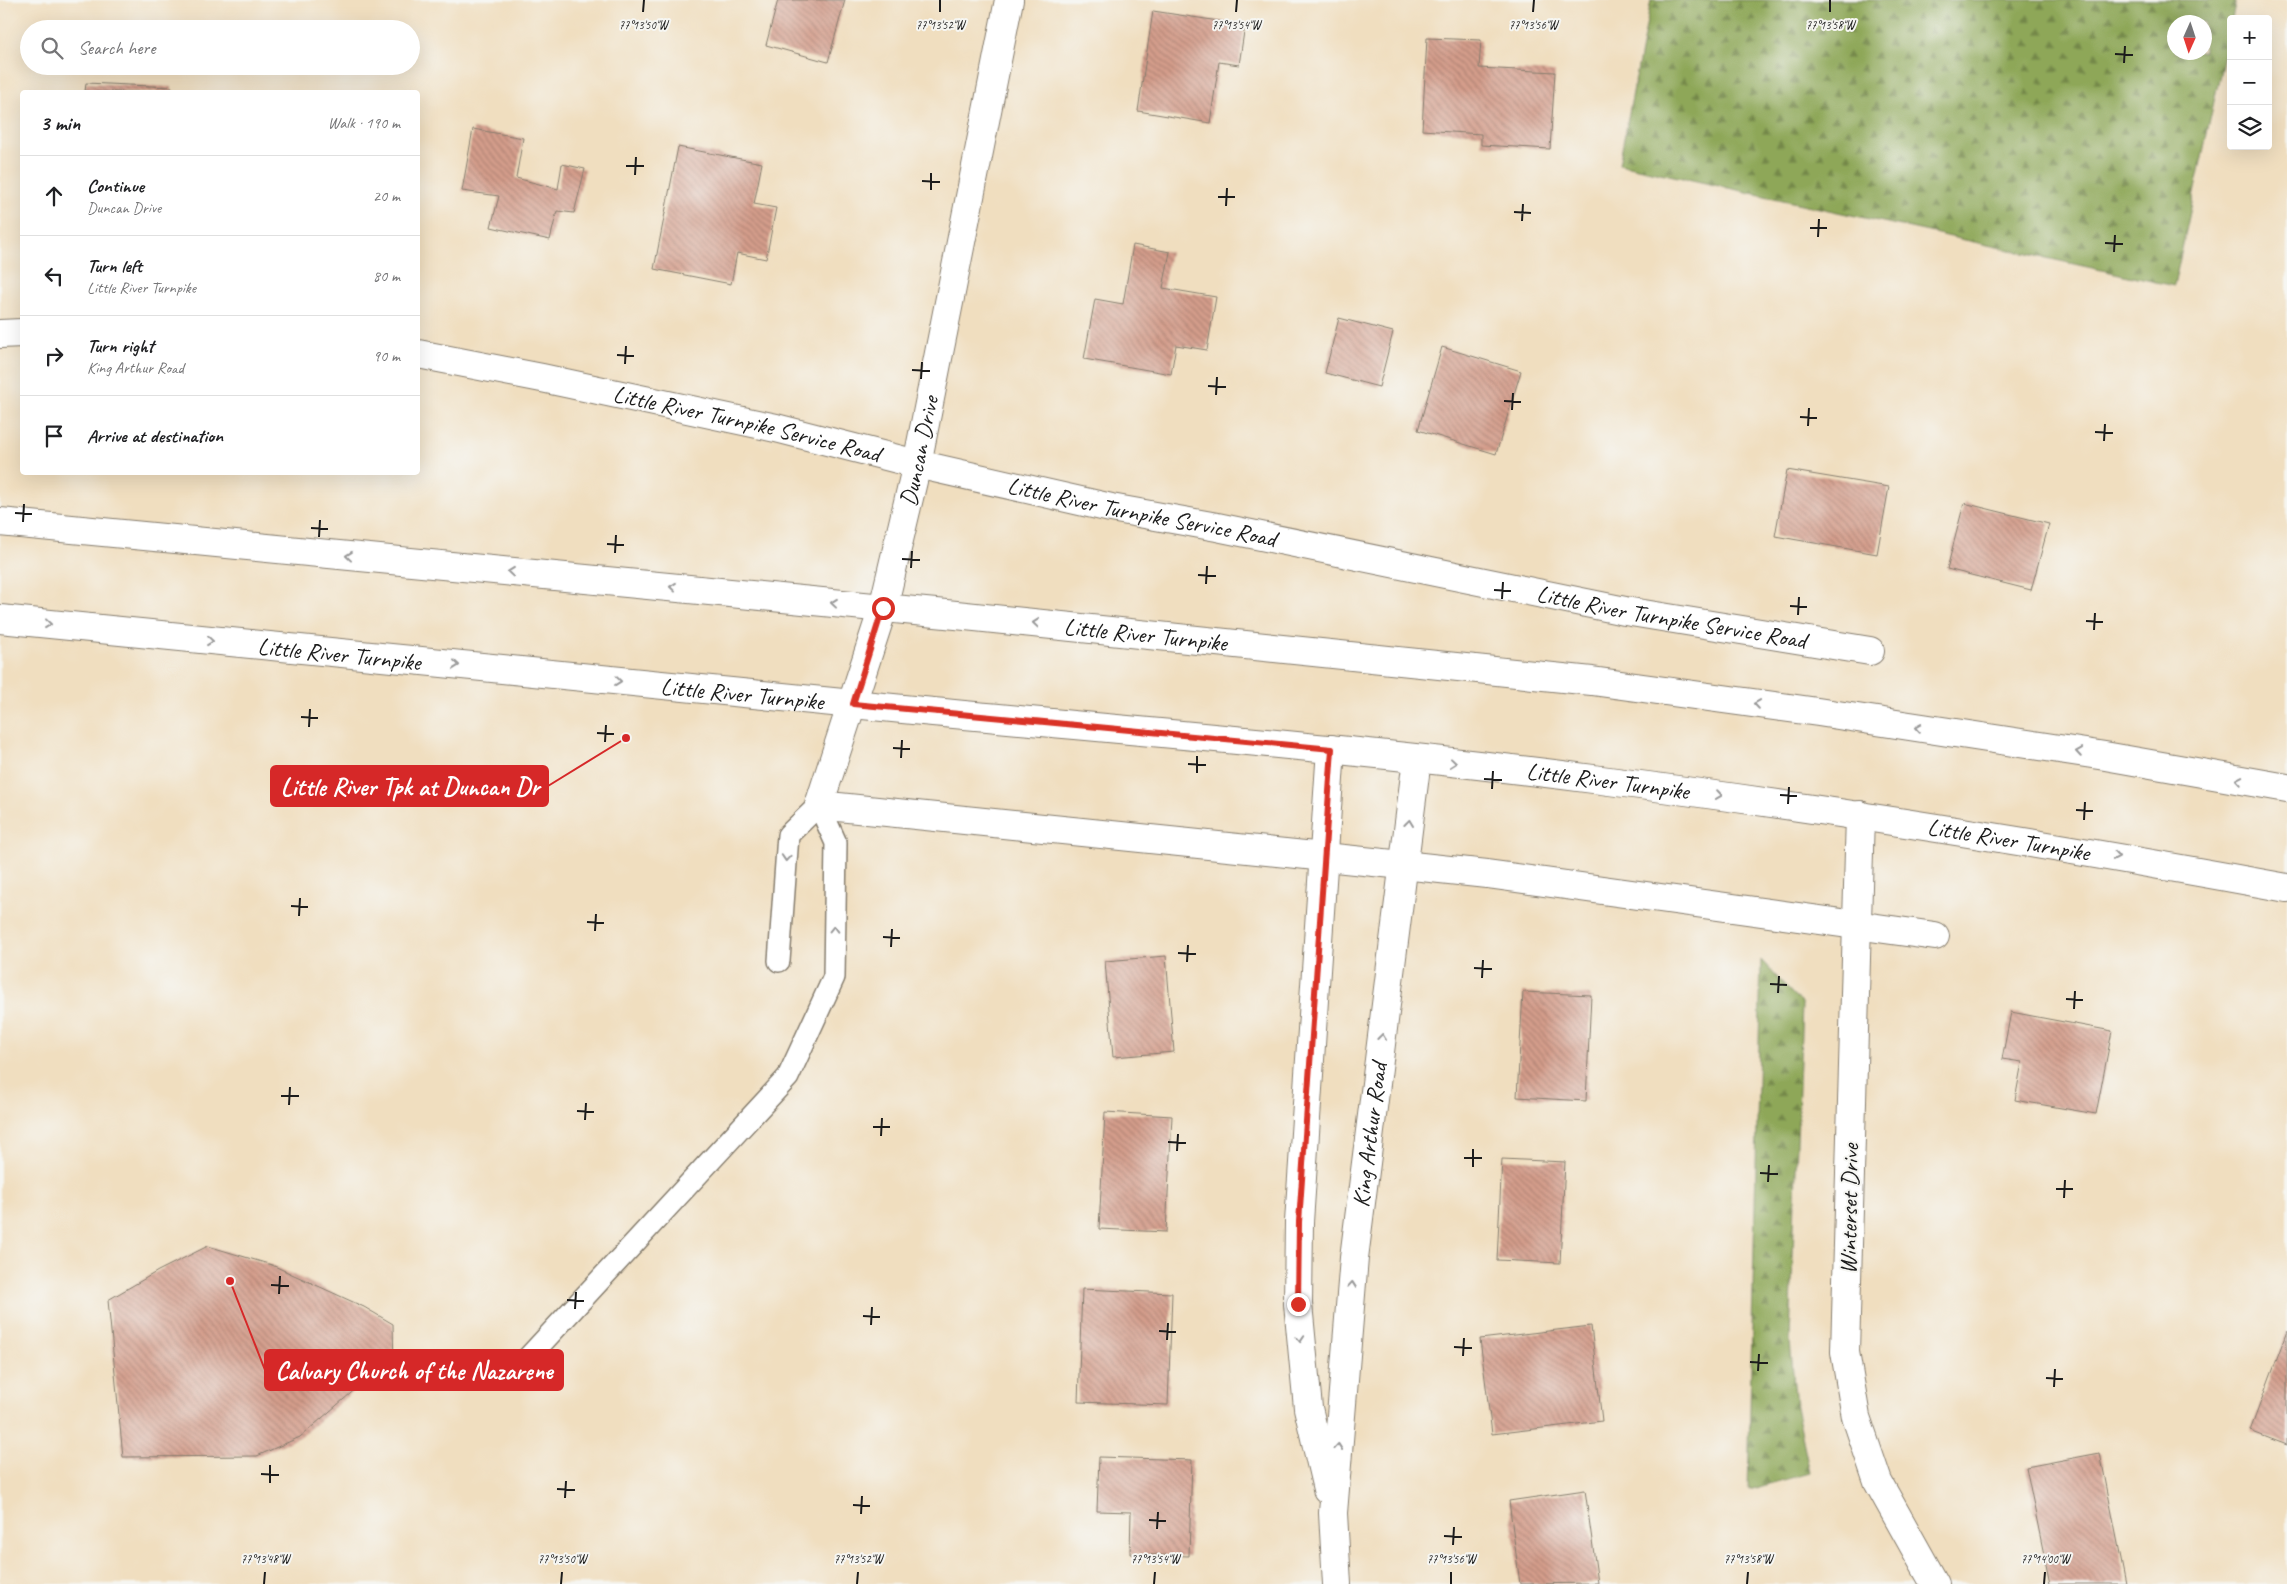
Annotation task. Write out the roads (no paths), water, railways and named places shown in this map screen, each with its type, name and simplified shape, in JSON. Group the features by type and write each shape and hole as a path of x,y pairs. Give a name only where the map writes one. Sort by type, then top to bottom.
{"street":[{"name":"Duncan Drive","path":"819,805 883,608 917,464 1009,0"},
{"path":"0,334 20,333"},
{"name":"Little River Turnpike Service Road","path":"420,354 542,378 776,428 917,464 1111,508 1217,527 1616,609 1870,651"},
{"name":"Little River Turnpike","path":"0,522 883,608 1592,681 1837,715 2105,756 2287,788"},
{"name":"Little River Turnpike","path":"0,619 853,704 1332,749 1598,779 1860,815 2081,850 2287,888"},
{"name":"King Arthur Road","path":"1332,749 1299,1222 1298,1304 1308,1408 1333,1513"},
{"name":"King Arthur Road","path":"1337,1584 1333,1513 1354,1258 1417,759"},
{"path":"819,805 1487,874 1935,936"},
{"name":"Winterset Drive","path":"1860,815 1846,1352 1856,1416 1878,1482 1935,1584"}],"lane":[{"path":"513,1374 788,1077 834,977 836,843 819,805 788,835 779,961"}],"place":[{"name":"Little River Tpk at Duncan Dr","path":"626,738"},
{"name":"Calvary Church of the Nazarene","path":"230,1281"}]}
